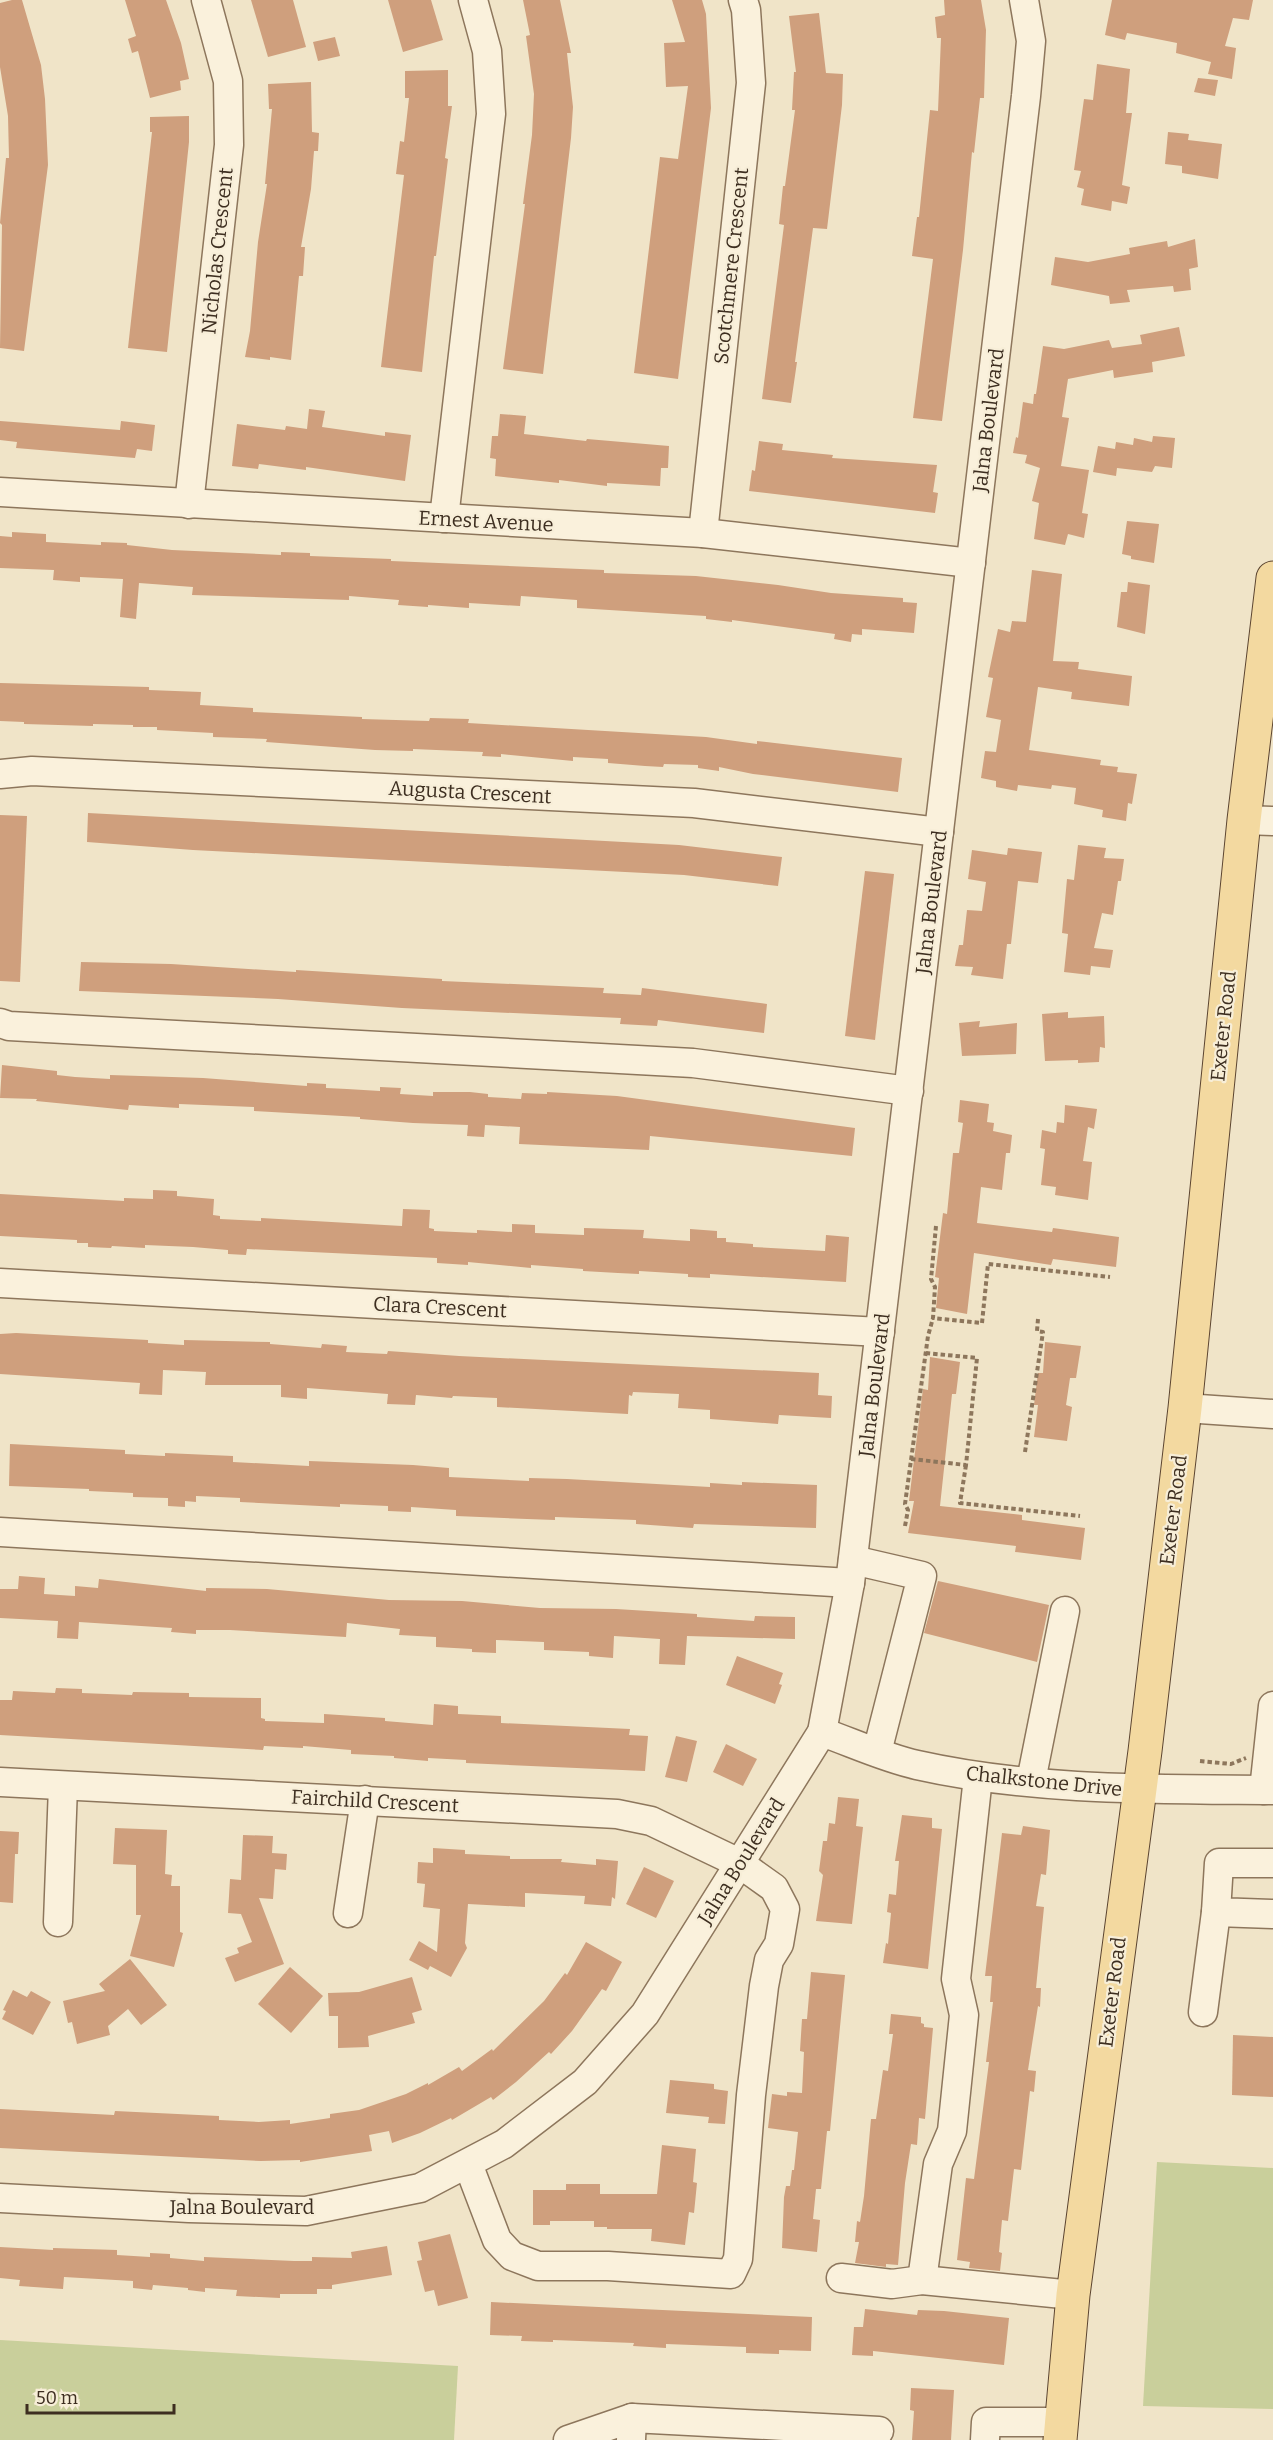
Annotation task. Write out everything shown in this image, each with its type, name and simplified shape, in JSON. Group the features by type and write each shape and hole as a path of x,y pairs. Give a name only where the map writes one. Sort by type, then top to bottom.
{"main road":[{"name":"Exeter Road","path":"1061,2431 1073,2295 1145,1751 1258,821 1273,578"}],"street":[{"name":"Nicholas Crescent","path":"189,504 229,145 228,81 206,0"},
{"path":"444,518 491,114 487,51 473,0"},
{"name":"Scotchmere Crescent","path":"703,533 751,83 746,10 743,0"},
{"name":"Jalna Boulevard","path":"0,2198 189,2208 306,2211 420,2188 504,2144 585,2082 645,2014 822,1732 852,1571 1026,96 1030,41 1024,0"},
{"name":"Ernest Avenue","path":"0,492 703,533 971,563"},
{"name":"Augusta Crescent","path":"0,774 44,771 694,803 939,832"},
{"path":"0,1023 9,1026 693,1063 909,1091"},
{"name":"Clara Crescent","path":"0,1283 880,1332"},
{"path":"1185,1408 1273,1414"},
{"path":"0,1532 922,1576 877,1752"},
{"path":"1031,1781 1065,1611"},
{"path":"1268,1790 1267,1757 1273,1706"},
{"name":"Chalkstone Drive","path":"822,1732 915,1765 978,1777 1139,1790 1268,1790"},
{"path":"922,2280 938,2164 952,2131 964,2015 956,1979 978,1777"},
{"name":"Fairchild Crescent","path":"0,1782 617,1814 651,1821 739,1863 774,1888 785,1909 779,1944 769,1960 764,1986 751,2095 738,2259 731,2274 608,2266 538,2266 512,2256 497,2240 468,2164"},
{"path":"58,1922 63,1786"},
{"path":"348,1913 365,1800"},
{"path":"1203,2012 1216,1912 1219,1863 1273,1863"},
{"path":"1216,1912 1273,1914"},
{"path":"841,2278 892,2284 922,2280 1073,2295"},
{"path":"985,2440 986,2422 1061,2431"},
{"path":"568,2440 631,2429 879,2431"}],"path":[{"path":"905,1526 908,1510 904,1504 933,1318 935,1287 931,1279 936,1226"},
{"path":"933,1318 982,1323 988,1264 1110,1277"},
{"path":"1025,1452 1043,1332 1037,1331 1038,1319"},
{"path":"926,1353 977,1358 960,1503 1080,1516"},
{"path":"911,1459 966,1465"},
{"path":"1200,1761 1231,1764 1248,1757 1267,1757"}],"green space":[{"path":"1157,2162 1273,2168 1273,2409 1143,2406"},
{"path":"0,2340 458,2366 454,2440 0,2440"}],"building":[{"path":"22,0 41,65 48,165 24,351 0,348 2,225 0,223 6,158 9,158 8,116 0,67 0,3"},
{"path":"125,0 166,0 181,43 189,79 180,81 181,90 150,98 138,51 132,53 128,39 136,36"},
{"path":"251,0 293,0 306,47 268,57"},
{"path":"388,0 431,0 443,40 403,52"},
{"path":"523,0 560,0 571,53 567,53 573,107 571,138 543,374 503,369 532,135 534,94 526,36 530,35"},
{"path":"672,0 702,0 706,14 711,108 678,379 634,373 660,157 678,159 688,86 666,87 664,43 685,42"},
{"path":"944,0 981,0 986,30 984,98 980,98 974,153 972,152 963,250 942,421 913,418 933,259 912,256 917,217 919,217 930,110 938,111 941,38 937,38 935,17 945,15"},
{"path":"1112,0 1253,0 1249,20 1233,18 1225,46 1236,48 1232,79 1208,74 1211,62 1176,53 1177,43 1127,33 1125,40 1105,35"},
{"path":"819,13 826,73 843,74 842,105 827,229 813,228 791,403 762,399 784,225 779,224 783,186 785,186 795,110 792,110 794,72 796,72 789,16"},
{"path":"335,37 340,56 318,61 313,42"},
{"path":"1097,64 1130,69 1126,113 1132,113 1122,185 1130,187 1127,204 1112,201 1111,211 1081,205 1084,189 1077,187 1081,171 1074,170 1084,99 1093,100"},
{"path":"448,70 448,106 452,106 445,158 448,159 436,256 434,256 422,372 381,367 404,175 396,174 400,141 404,142 409,98 405,98 405,71"},
{"path":"1198,78 1218,80 1215,96 1194,92"},
{"path":"311,82 312,132 319,133 318,151 314,151 311,189 301,247 305,247 303,276 299,276 291,360 245,357 267,184 265,184 272,109 269,109 268,84"},
{"path":"189,116 189,142 167,352 128,348 152,132 150,132 150,117"},
{"path":"1168,132 1189,134 1188,140 1222,144 1218,179 1182,173 1182,166 1165,164"},
{"path":"1195,239 1198,267 1189,269 1191,290 1174,292 1173,286 1127,290 1130,302 1110,304 1109,296 1051,285 1055,257 1088,262 1130,254 1129,248 1167,241 1168,247"},
{"path":"1179,327 1185,356 1152,362 1153,372 1114,378 1113,370 1068,379 1062,417 1069,418 1061,466 1089,470 1082,513 1088,514 1084,538 1068,534 1065,545 1034,539 1039,503 1032,501 1040,468 1025,463 1027,455 1013,453 1016,437 1018,438 1023,402 1033,404 1034,394 1036,394 1043,346 1064,349 1109,340 1112,348 1142,344 1140,335"},
{"path":"309,409 325,411 322,427 385,436 385,432 411,435 405,481 306,467 306,470 259,464 258,469 232,466 237,424 285,430 286,426 307,429"},
{"path":"500,414 526,416 524,434 586,441 587,439 669,446 668,468 661,468 660,486 607,483 607,486 495,476 496,459 490,458 492,436 498,436"},
{"path":"0,421 120,430 121,421 155,425 152,451 137,449 135,458 16,448 17,442 0,440"},
{"path":"1153,436 1175,438 1172,468 1155,466 1152,472 1117,468 1116,476 1093,472 1098,446 1115,449 1116,442 1133,445 1134,438 1152,442"},
{"path":"759,441 783,444 782,450 833,455 832,458 937,465 933,492 938,493 935,513 749,491 752,470 755,471"},
{"path":"1127,521 1159,524 1154,563 1131,559 1131,556 1122,554"},
{"path":"12,532 46,534 46,542 101,545 101,542 127,543 127,545 172,550 281,555 281,552 310,553 310,556 391,559 391,561 696,576 831,593 903,598 903,602 917,603 914,633 862,629 862,635 852,634 851,642 834,639 835,634 732,620 732,622 706,619 706,616 577,608 577,600 521,596 520,606 469,603 469,608 428,605 428,607 398,605 399,600 349,596 349,600 192,595 193,587 139,583 136,619 120,617 123,579 80,577 80,582 53,580 54,570 0,568 0,536 12,537"},
{"path":"1032,570 1062,574 1053,661 1079,662 1078,669 1132,676 1129,706 1071,699 1072,692 1038,687 1029,750 1101,760 1100,765 1118,767 1117,772 1137,774 1132,804 1128,803 1126,821 1102,817 1103,810 1074,804 1076,788 1052,785 1051,789 1018,785 1017,791 996,787 996,781 981,778 985,751 996,752 1001,720 986,717 993,678 988,677 998,629 1010,632 1012,621 1026,622"},
{"path":"1128,582 1150,585 1145,634 1117,627 1121,592 1127,592"},
{"path":"0,683 149,687 149,690 201,692 200,705 253,708 253,712 362,717 362,719 429,721 430,718 469,719 468,723 706,737 757,744 757,741 902,758 898,792 753,774 719,767 719,771 698,768 698,765 664,764 663,767 608,763 608,759 573,757 573,761 501,754 501,757 482,756 483,752 375,750 266,742 267,739 213,737 213,733 157,730 157,727 133,727 133,725 24,724 24,722 0,721"},
{"path":"88,813 679,845 782,857 778,886 684,875 193,850 87,842"},
{"path":"0,815 27,816 20,982 0,981"},
{"path":"1078,845 1106,848 1104,858 1124,859 1113,915 1102,913 1094,948 1113,950 1110,968 1091,966 1090,975 1064,972 1068,934 1062,933 1067,879 1074,880"},
{"path":"1008,848 1042,852 1038,883 1018,881 1011,944 1007,944 1003,979 971,975 973,967 955,966 959,945 963,945 967,910 982,911 986,882 968,879 972,850 1007,855"},
{"path":"865,871 894,874 875,1040 845,1036"},
{"path":"81,962 171,964 296,972 296,970 442,979 442,981 604,988 603,993 641,995 642,988 767,1004 764,1033 658,1020 657,1026 620,1024 621,1018 402,1008 278,999 79,991"},
{"path":"1068,1012 1068,1018 1104,1016 1105,1048 1100,1047 1099,1062 1045,1061 1042,1014"},
{"path":"980,1021 979,1027 1017,1023 1016,1054 962,1056 959,1023"},
{"path":"2,1065 57,1071 57,1075 75,1077 110,1079 110,1075 203,1078 307,1086 307,1083 326,1084 326,1088 380,1091 380,1087 401,1088 400,1094 433,1096 433,1092 470,1092 488,1094 488,1097 521,1099 522,1093 547,1094 547,1092 617,1096 855,1128 852,1156 650,1136 649,1150 519,1144 520,1127 485,1125 484,1137 467,1136 468,1125 254,1111 254,1107 179,1104 179,1108 129,1105 128,1110 36,1101 37,1099 0,1098"},
{"path":"960,1100 989,1104 987,1122 994,1123 993,1131 1012,1135 1010,1153 1006,1153 1002,1190 981,1187 977,1223 1052,1232 1053,1228 1119,1237 1116,1267 1053,1259 1051,1265 974,1253 967,1314 936,1308 939,1278 935,1277 943,1213 947,1214 953,1153 959,1153 963,1123 958,1122"},
{"path":"1065,1105 1097,1109 1094,1129 1088,1127 1083,1161 1092,1162 1088,1200 1055,1195 1056,1187 1041,1185 1045,1149 1040,1148 1042,1130 1056,1133 1057,1122 1064,1123"},
{"path":"153,1190 177,1191 177,1196 214,1199 213,1215 220,1216 220,1219 261,1221 261,1218 402,1226 403,1209 430,1210 429,1228 434,1231 512,1232 512,1224 535,1225 535,1233 584,1235 584,1228 644,1230 643,1238 690,1241 690,1229 717,1231 717,1238 726,1238 726,1242 753,1244 753,1247 825,1251 826,1235 849,1237 846,1282 710,1274 710,1278 688,1277 688,1274 639,1271 639,1274 618,1273 468,1262 468,1265 437,1263 437,1258 247,1249 246,1255 228,1254 228,1250 193,1247 145,1245 145,1248 88,1247 88,1243 77,1243 77,1240 0,1236 0,1194 124,1201 124,1198 153,1199"},
{"path":"0,1334 148,1340 148,1343 184,1345 184,1340 270,1342 270,1344 321,1348 322,1344 347,1346 346,1352 387,1354 388,1351 819,1373 818,1395 832,1396 831,1418 779,1415 778,1424 710,1419 710,1410 678,1408 679,1394 633,1392 632,1396 629,1395 628,1414 497,1407 497,1398 453,1396 452,1398 416,1395 415,1405 387,1404 388,1394 307,1388 307,1399 281,1397 281,1385 205,1385 206,1372 163,1370 162,1395 139,1394 140,1383 0,1374"},
{"path":"1045,1342 1081,1346 1076,1378 1070,1378 1066,1405 1072,1407 1067,1441 1034,1437 1038,1405 1034,1405 1038,1373 1043,1373"},
{"path":"930,1357 960,1362 956,1394 952,1394 940,1506 1022,1515 1022,1520 1085,1528 1081,1560 1015,1552 1016,1546 908,1533 914,1501 909,1501 913,1468 923,1389 928,1390"},
{"path":"10,1444 125,1450 125,1454 233,1456 233,1462 309,1466 309,1461 413,1465 449,1468 449,1477 529,1481 529,1478 567,1479 710,1487 710,1483 742,1485 742,1482 817,1485 816,1528 694,1524 693,1528 636,1524 636,1520 456,1516 456,1510 411,1507 411,1512 388,1511 388,1506 340,1504 340,1507 240,1502 240,1498 196,1496 196,1502 185,1501 185,1507 168,1506 168,1498 133,1497 133,1493 9,1486"},
{"path":"19,1576 45,1578 44,1594 75,1596 75,1586 98,1588 99,1579 206,1591 206,1588 267,1589 389,1600 462,1601 540,1608 616,1609 697,1614 697,1617 754,1621 755,1616 795,1617 795,1639 687,1636 685,1665 659,1664 660,1639 614,1636 613,1658 589,1656 589,1652 544,1650 544,1642 496,1640 496,1653 472,1652 472,1649 436,1647 436,1637 399,1635 400,1629 347,1623 346,1637 230,1630 196,1630 196,1634 171,1632 172,1628 79,1622 78,1639 57,1638 58,1621 0,1618 0,1589 18,1589"},
{"path":"938,1581 1049,1605 1037,1662 924,1633"},
{"path":"737,1656 783,1673 779,1684 782,1685 775,1704 726,1685"},
{"path":"56,1688 82,1689 82,1693 132,1695 133,1692 189,1693 189,1697 261,1698 261,1718 265,1721 324,1723 324,1714 385,1718 385,1721 433,1725 434,1704 458,1706 458,1714 501,1716 501,1723 630,1729 629,1735 648,1736 645,1771 466,1763 466,1760 428,1758 428,1761 394,1758 394,1756 351,1754 351,1750 303,1746 303,1748 264,1746 263,1750 0,1735 0,1700 12,1700 13,1691 55,1693"},
{"path":"676,1736 697,1741 687,1782 665,1777"},
{"path":"726,1744 757,1759 743,1786 713,1772"},
{"path":"838,1797 859,1799 856,1826 863,1827 852,1924 816,1921 823,1875 819,1871 823,1841 827,1841 829,1823 835,1824"},
{"path":"902,1815 932,1818 932,1828 942,1829 928,1969 883,1963 886,1943 888,1944 891,1913 887,1912 889,1894 896,1895 899,1861 895,1861"},
{"path":"1023,1826 1050,1830 1046,1875 1041,1874 1036,1906 1044,1907 1036,1988 1041,1988 1040,2007 1038,2006 1028,2070 1036,2071 1034,2092 1030,2091 1021,2170 1014,2169 1008,2221 1002,2220 1000,2271 969,2268 970,2262 957,2260 966,2178 974,2179 989,2062 986,2062 993,2002 990,2002 992,1976 985,1976 1002,1833 1021,1835"},
{"path":"115,1828 167,1830 165,1874 172,1875 171,1886 180,1886 180,1932 183,1933 174,1967 130,1956 141,1915 136,1915 136,1865 113,1864"},
{"path":"0,1831 19,1832 18,1854 15,1854 13,1903 0,1902"},
{"path":"243,1835 273,1836 272,1853 287,1854 286,1870 275,1869 273,1899 259,1898 284,1964 235,1982 225,1958 239,1953 237,1948 252,1942 241,1914 228,1913 230,1879 241,1880"},
{"path":"433,1848 465,1850 465,1854 510,1856 510,1859 562,1859 561,1862 596,1865 596,1859 618,1861 615,1899 612,1897 611,1906 584,1904 585,1896 525,1893 525,1907 468,1904 465,1943 467,1948 451,1977 430,1966 428,1970 409,1960 419,1941 437,1952 440,1909 423,1907 425,1884 417,1883 418,1862 433,1863"},
{"path":"644,1867 674,1881 656,1918 626,1904"},
{"path":"586,1942 622,1962 606,1991 602,1989 572,2031 551,2054 549,2052 493,2100 491,2097 452,2120 451,2118 392,2143 389,2131 369,2135 372,2151 300,2162 300,2160 261,2161 0,2148 0,2109 114,2115 115,2111 219,2116 219,2120 259,2122 290,2120 290,2124 330,2118 330,2114 359,2110 406,2094 428,2083 428,2085 459,2067 462,2071 492,2049 493,2051 544,2001 565,1973 567,1975"},
{"path":"130,1959 167,2005 141,2025 128,2009 108,2026 110,2035 77,2044 72,2022 68,2023 63,2001 105,1991 99,1984"},
{"path":"290,1967 323,1996 291,2033 258,2004"},
{"path":"811,1972 845,1975 830,2131 827,2131 821,2189 816,2189 813,2219 820,2220 817,2252 782,2248 784,2197 786,2186 790,2186 792,2170 794,2170 798,2132 768,2128 772,2094 787,2096 787,2092 802,2093 804,2052 800,2051 802,2019 807,2019"},
{"path":"412,1977 422,2010 412,2013 415,2023 368,2036 369,2047 338,2048 338,2016 329,2016 328,1993 359,1992"},
{"path":"13,1990 27,1997 31,1991 51,2002 33,2035 2,2019 6,2011 3,2010"},
{"path":"891,2014 921,2017 924,2027 933,2028 925,2119 919,2118 917,2145 911,2144 898,2265 886,2264 886,2267 855,2263 859,2242 855,2242 857,2221 860,2222 864,2196 871,2119 876,2119 883,2070 888,2071 893,2034 889,2034"},
{"path":"1233,2035 1273,2037 1273,2097 1232,2095"},
{"path":"670,2080 714,2084 714,2089 728,2091 725,2124 708,2123 709,2117 666,2113"},
{"path":"662,2145 696,2149 693,2182 697,2183 694,2213 689,2212 685,2245 651,2241 652,2229 607,2229 607,2227 594,2227 594,2221 550,2221 550,2225 533,2225 533,2190 566,2190 566,2184 600,2184 600,2194 657,2194"},
{"path":"450,2234 468,2298 438,2306 434,2290 425,2292 417,2261 422,2260 418,2242"},
{"path":"387,2246 392,2275 332,2285 332,2289 317,2289 317,2294 280,2294 280,2298 236,2296 237,2290 205,2288 205,2292 153,2285 152,2290 133,2288 133,2281 64,2277 63,2289 19,2286 20,2280 0,2278 0,2247 117,2250 117,2255 150,2257 150,2253 170,2254 170,2258 204,2261 204,2257 312,2261 312,2257 352,2258 351,2252"},
{"path":"491,2302 812,2317 811,2351 779,2350 779,2354 746,2353 746,2347 666,2344 666,2348 633,2346 634,2343 521,2341 522,2336 490,2335"},
{"path":"865,2309 917,2315 918,2310 944,2311 1009,2318 1004,2365 873,2351 873,2356 852,2355 854,2327 863,2327"},
{"path":"911,2388 954,2390 951,2440 912,2440 914,2411 910,2410"}]}
